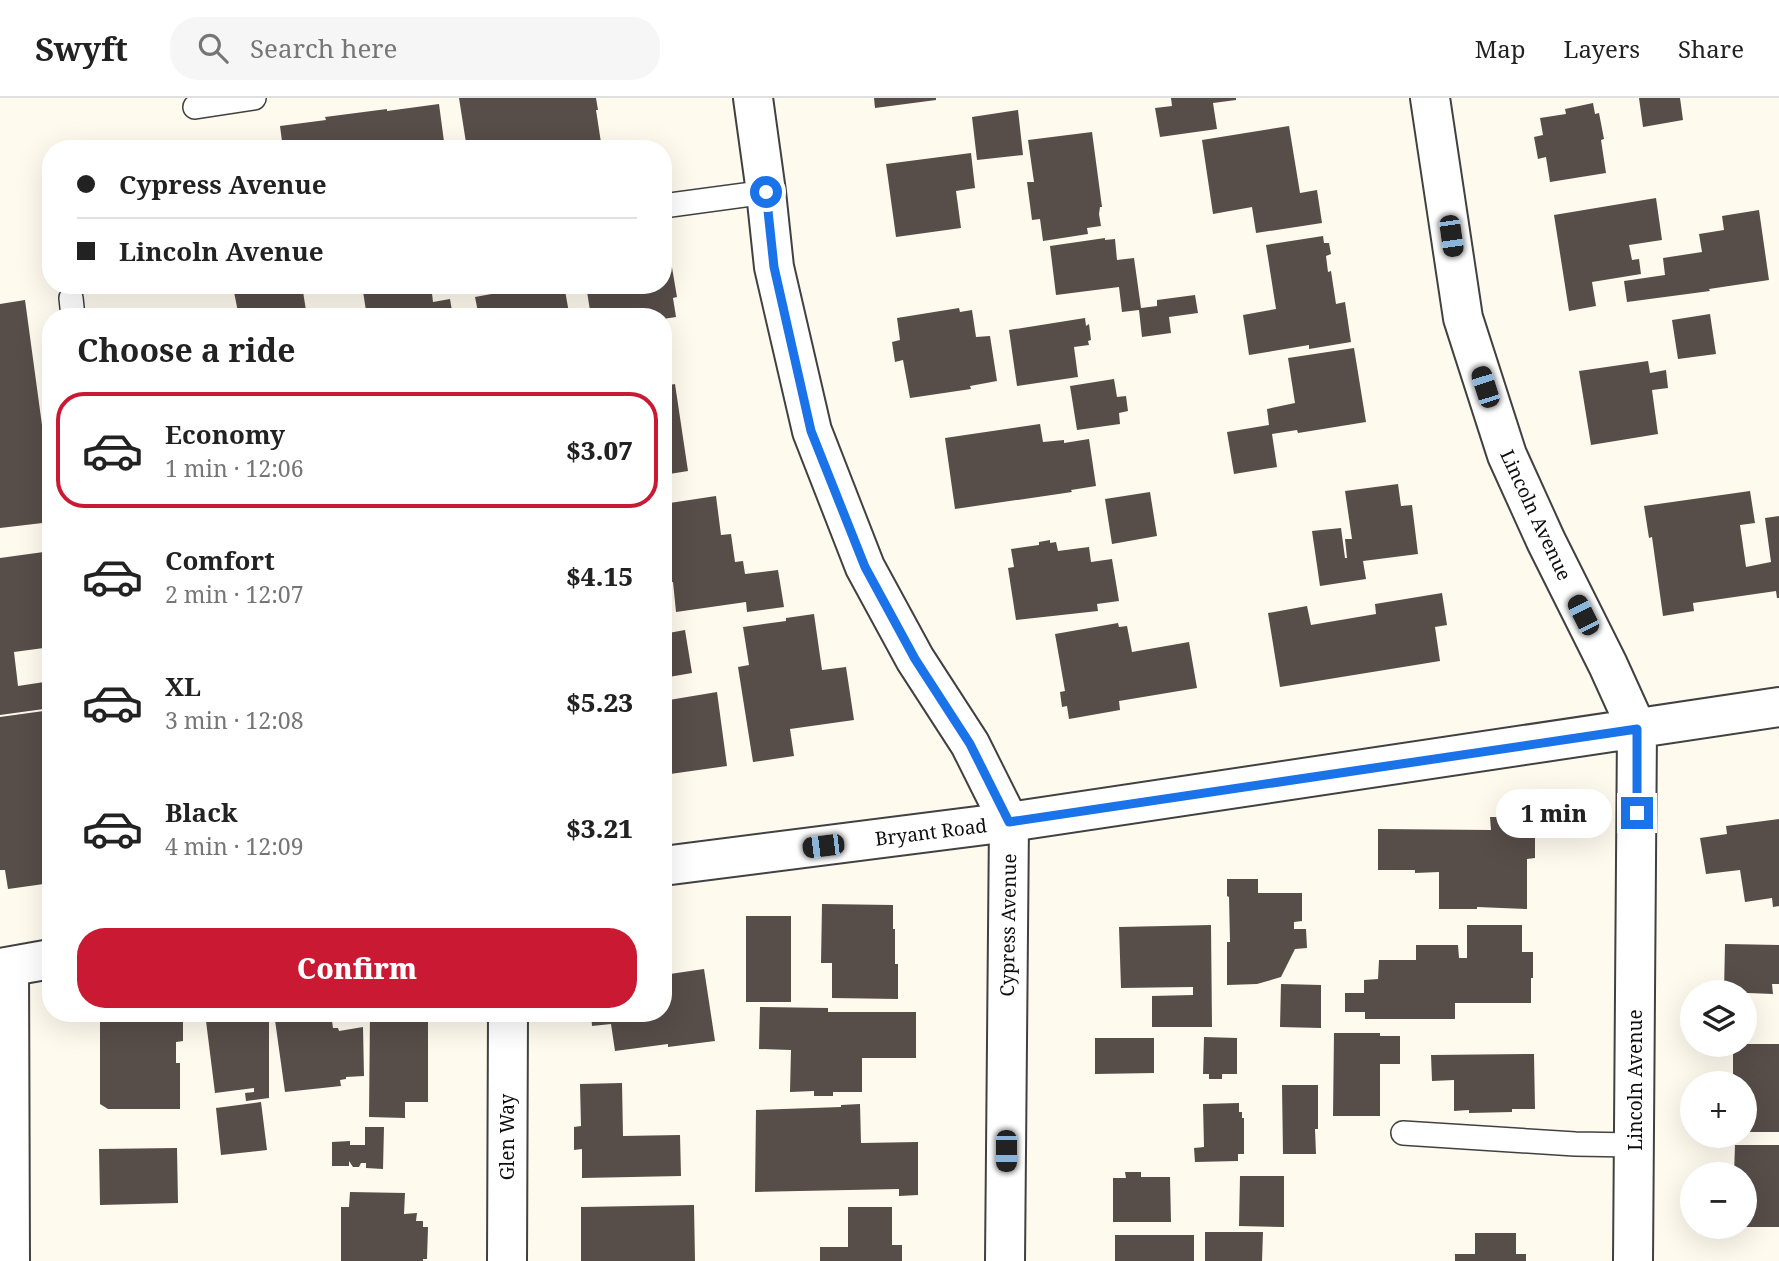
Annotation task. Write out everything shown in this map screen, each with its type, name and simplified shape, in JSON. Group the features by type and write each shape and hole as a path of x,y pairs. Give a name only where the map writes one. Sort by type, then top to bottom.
{"street":[{"name":"Cypress Avenue","path":"753,98 774,267 811,431 865,567 915,659 970,744 1009,822 1005,1261"},
{"name":"Lincoln Avenue","path":"1430,98 1463,318 1507,455 1637,729 1633,1261"},
{"name":"Bryant Road","path":"672,865 1009,822 1779,707"},
{"path":"10,1261 4,967 42,961"},
{"name":"Glen Way","path":"507,1261 508,1022"}],"lane":[{"path":"195,107 254,98"},
{"path":"672,205 766,192"},
{"path":"1403,1133 1634,1145"}],"building":[{"path":"459,98 596,98 601,140 466,140"},
{"path":"874,98 936,98 936,100 875,108"},
{"path":"1171,98 1236,100 1213,103 1217,129 1160,137 1155,108 1172,106"},
{"path":"1639,98 1680,98 1683,120 1643,127"},
{"path":"1593,103 1595,114 1599,113 1604,139 1601,140 1606,173 1550,182 1546,157 1538,159 1534,137 1543,135 1540,118 1566,114 1565,109"},
{"path":"439,104 444,140 282,140 280,126 326,120 325,117"},
{"path":"1018,110 1023,155 977,160 972,117"},
{"path":"1289,126 1300,193 1317,190 1322,223 1256,233 1252,207 1213,214 1202,140"},
{"path":"1092,132 1102,207 1099,214 1101,226 1087,228 1088,234 1043,241 1040,219 1032,220 1027,182 1034,182 1028,140"},
{"path":"971,153 975,188 956,191 961,228 896,237 886,164"},
{"path":"1656,198 1662,240 1629,245 1632,260 1639,259 1641,274 1592,282 1596,306 1569,311 1554,215"},
{"path":"1759,210 1769,280 1627,302 1624,281 1665,275 1663,258 1702,252 1699,234 1724,230 1722,216"},
{"path":"1323,236 1324,243 1329,243 1331,254 1326,256 1336,304 1345,302 1351,342 1309,349 1309,345 1249,355 1243,315 1276,309 1266,245"},
{"path":"1115,239 1117,260 1134,258 1141,308 1157,306 1157,300 1195,295 1198,313 1169,317 1171,333 1142,337 1139,310 1122,312 1119,287 1056,295 1050,246"},
{"path":"672,267 677,297 673,298 676,317 672,318 672,308 590,308 587,294 672,294"},
{"path":"234,294 303,294 306,308 237,308"},
{"path":"363,294 432,294 433,302 450,299 452,308 366,308"},
{"path":"492,294 566,294 568,308 477,308 475,297"},
{"path":"25,300 42,425 42,523 0,528 0,304"},
{"path":"959,308 960,312 972,310 976,337 990,336 997,381 970,386 971,389 910,398 903,360 895,362 892,342 900,340 897,318"},
{"path":"1710,314 1716,354 1678,359 1672,320"},
{"path":"1085,318 1086,326 1089,324 1091,340 1088,341 1089,345 1074,347 1078,377 1017,386 1009,330"},
{"path":"1354,348 1366,422 1298,433 1297,430 1272,434 1277,467 1234,474 1227,432 1269,425 1267,409 1295,403 1288,358"},
{"path":"1648,361 1650,373 1666,370 1668,388 1652,390 1658,434 1591,445 1579,371"},
{"path":"1114,379 1117,397 1126,396 1128,411 1119,413 1120,424 1077,430 1070,386"},
{"path":"672,384 675,384 688,471 672,474"},
{"path":"1040,424 1043,442 1064,440 1064,443 1089,439 1096,486 955,509 945,438"},
{"path":"1398,484 1401,506 1412,505 1418,554 1363,561 1366,579 1320,586 1312,531 1341,528 1347,558 1345,539 1352,539 1345,491"},
{"path":"1750,491 1755,523 1740,525 1746,567 1771,562 1765,518 1779,516 1779,598 1776,591 1693,603 1694,611 1663,616 1652,537 1649,538 1644,506"},
{"path":"1150,492 1157,536 1112,544 1105,499"},
{"path":"716,496 721,535 731,534 735,562 743,561 745,574 778,570 784,607 747,612 746,602 676,612 672,582 672,503"},
{"path":"1050,540 1050,543 1056,542 1058,551 1089,547 1091,562 1112,559 1119,601 1097,604 1098,611 1016,620 1008,568 1014,567 1011,549 1039,545 1039,542"},
{"path":"42,552 42,648 14,652 18,686 42,682 42,709 0,715 0,558"},
{"path":"1442,593 1447,625 1435,627 1440,661 1280,687 1268,613 1307,606 1311,625 1376,614 1375,604"},
{"path":"814,614 822,670 846,667 854,720 790,729 794,756 753,762 738,667 749,665 743,627"},
{"path":"1118,623 1119,627 1127,626 1132,652 1189,642 1197,688 1119,701 1120,710 1069,719 1067,706 1062,707 1060,692 1065,691 1055,634"},
{"path":"685,630 692,673 672,676 672,632"},
{"path":"717,692 727,766 672,774 672,700"},
{"path":"42,711 42,884 8,889 5,870 0,870 0,717"},
{"path":"1490,817 1535,817 1535,858 1527,859 1527,909 1439,909 1439,872 1378,870 1378,829 1491,830"},
{"path":"1779,819 1779,906 1773,907 1772,898 1745,902 1740,870 1706,874 1700,838 1727,834 1726,826"},
{"path":"1227,879 1258,879 1258,893 1302,893 1302,921 1294,922 1294,929 1306,929 1307,948 1295,949 1281,977 1257,984 1227,985 1227,942 1230,942"},
{"path":"822,904 893,905 898,999 832,998 832,963 821,963"},
{"path":"746,916 791,916 791,1002 746,1002"},
{"path":"1211,925 1212,1027 1152,1027 1152,996 1193,995 1193,987 1121,988 1119,927"},
{"path":"1467,925 1522,925 1522,952 1533,952 1531,1003 1455,1003 1455,1019 1365,1019 1365,1012 1345,1012 1345,993 1364,993 1364,980 1378,979 1379,960 1416,960 1416,945 1458,945 1459,958 1467,958"},
{"path":"1725,944 1779,945 1779,984 1772,984 1773,994 1757,993 1757,980 1724,980"},
{"path":"704,969 715,1041 615,1051 611,1024 592,1026 592,1022 672,1022 672,974"},
{"path":"1281,984 1321,985 1321,1028 1280,1027"},
{"path":"760,1007 828,1008 828,1012 916,1012 916,1058 862,1058 862,1092 833,1092 833,1096 814,1096 814,1091 790,1092 791,1050 759,1049"},
{"path":"100,1022 183,1022 183,1041 176,1042 176,1063 180,1063 180,1109 108,1109 100,1104"},
{"path":"206,1022 269,1022 269,1098 246,1101 245,1093 254,1092 254,1088 215,1093"},
{"path":"275,1022 332,1022 333,1028 338,1028 339,1031 363,1027 364,1076 346,1077 340,1080 341,1086 285,1092"},
{"path":"370,1022 428,1022 428,1102 405,1102 405,1118 369,1117"},
{"path":"1334,1033 1400,1036 1400,1064 1380,1064 1380,1116 1333,1116"},
{"path":"1204,1037 1237,1038 1237,1074 1222,1074 1222,1079 1209,1079 1209,1074 1203,1074"},
{"path":"1095,1038 1154,1038 1154,1073 1095,1074"},
{"path":"1757,1044 1779,1044 1779,1132 1757,1132 1757,1071 1733,1071 1733,1057 1757,1057"},
{"path":"1534,1054 1535,1109 1512,1109 1512,1112 1454,1111 1454,1080 1432,1081 1431,1055"},
{"path":"622,1083 623,1136 680,1135 681,1176 582,1178 582,1149 574,1150 574,1127 581,1126 580,1084"},
{"path":"1282,1085 1318,1085 1316,1154 1283,1154"},
{"path":"261,1102 267,1150 221,1155 216,1108"},
{"path":"1239,1103 1239,1112 1242,1112 1244,1118 1244,1154 1238,1154 1238,1161 1195,1162 1194,1148 1204,1147 1203,1104"},
{"path":"860,1104 861,1143 918,1142 918,1195 899,1196 899,1189 755,1192 756,1110"},
{"path":"365,1127 384,1127 383,1169 366,1168 366,1163 353,1167 349,1161 349,1166 332,1166 332,1142 350,1141 350,1145 365,1145"},
{"path":"1779,1145 1779,1227 1757,1227 1757,1162 1734,1162 1735,1148"},
{"path":"177,1148 178,1203 100,1205 99,1149"},
{"path":"1125,1172 1141,1172 1141,1177 1170,1177 1171,1222 1113,1222 1113,1178 1126,1178"},
{"path":"1240,1176 1284,1176 1284,1227 1239,1226"},
{"path":"350,1192 405,1193 404,1214 417,1213 416,1221 423,1221 423,1227 428,1227 427,1259 341,1261 341,1207 349,1207"},
{"path":"694,1205 695,1261 581,1261 581,1207"},
{"path":"848,1207 892,1207 892,1245 902,1245 902,1261 820,1261 820,1247 848,1247"},
{"path":"1205,1232 1263,1232 1262,1261 1205,1261"},
{"path":"1475,1233 1516,1233 1516,1254 1526,1254 1526,1261 1455,1261 1455,1254 1475,1254"},
{"path":"1115,1235 1194,1235 1194,1261 1115,1261"}],"route":[{"path":"766,192 774,267 811,431 865,567 915,659 970,744 1009,822 1637,729 1637,813"}]}
